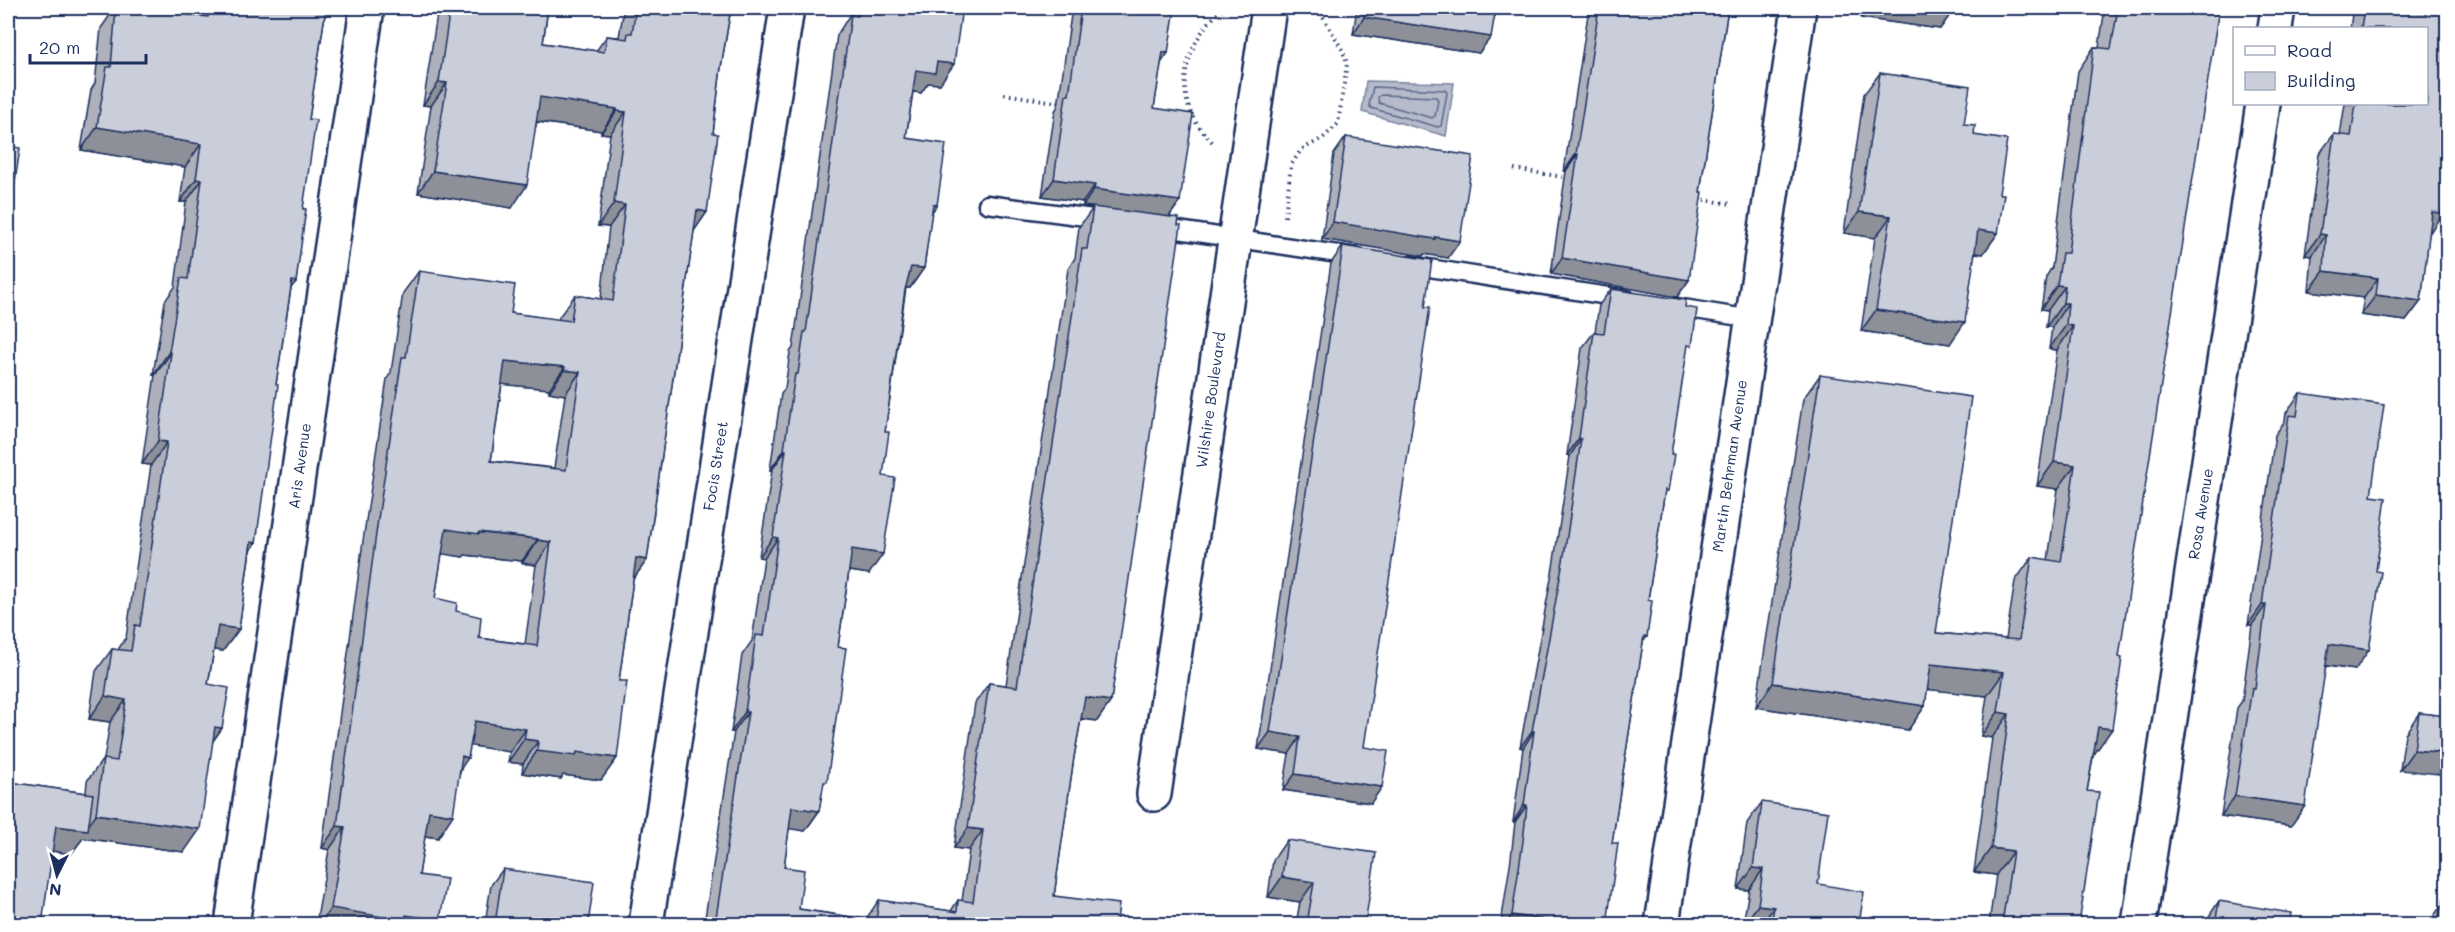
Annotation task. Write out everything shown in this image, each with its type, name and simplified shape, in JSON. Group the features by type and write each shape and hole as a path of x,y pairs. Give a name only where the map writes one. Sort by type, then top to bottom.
{"street":[{"name":"Aris Avenue","path":"232,924 367,8"},
{"name":"Focis Street","path":"646,924 787,8"},
{"name":"Wilshire Boulevard","path":"1154,794 1269,8"},
{"name":"Martin Behrman Avenue","path":"1662,924 1799,8"},
{"path":"2275,27 2278,8"},
{"name":"Rosa Avenue","path":"2139,924 2263,105"}],"lane":[{"path":"987,204 1124,222"},
{"path":"1147,225 1372,259"},
{"path":"1395,263 1752,319"}],"path":[{"path":"1217,149 1196,124 1186,90 1186,71 1191,49 1200,31 1224,8"},
{"path":"1281,245 1291,165 1301,150 1323,138 1338,124 1347,64 1343,51 1318,8"},
{"path":"1004,94 1072,104"},
{"path":"1185,122 1196,124"},
{"path":"1514,169 1572,178"},
{"path":"1688,197 1768,210"}],"water":[{"path":"1366,81 1454,83 1446,136 1362,112"}],"building":[{"path":"116,8 208,17 210,8 326,8 309,119 316,120 303,209 306,209 296,282 292,281 276,384 278,385 256,543 251,542 239,629 218,626 208,684 229,688 222,728 215,727 200,829 96,814 103,759 117,761 126,700 105,696 112,649 131,651 135,625 140,626 167,442 158,441 171,353 169,352 181,278 188,279 202,180 196,179 201,144 97,127 107,67 111,67"},
{"path":"450,8 548,8 543,43 604,52 607,36 627,39 628,33 632,33 636,8 731,8 713,133 718,134 707,212 697,210 647,560 636,558 619,681 627,681 617,758 577,752 576,756 537,751 538,741 524,739 526,729 475,721 468,758 462,756 453,815 429,811 419,875 447,879 440,920 406,915 406,921 331,908 345,827 337,826 378,519 402,357 406,357 419,271 515,285 511,313 571,321 575,295 613,301 625,205 614,203 626,112 540,97 527,185 433,171 447,83 439,82","holes":["505,361 565,367 564,370 580,372 566,470 491,461","446,529 551,542 537,646 479,638 481,617 456,611 457,603 435,598"]},
{"path":"859,8 962,8 954,64 937,62 935,73 916,70 906,138 946,144 937,205 933,204 924,268 911,267 905,290 885,432 889,432 883,476 895,478 883,554 852,549 838,647 846,648 827,782 824,782 819,811 792,807 784,867 804,870 799,909 876,921 879,900 957,912 958,900 973,902 983,830 968,828 989,683 1017,687 1082,249 1087,249 1093,207 1179,218 1178,225 1181,225 1111,701 1085,697 1054,896 1119,904 1117,922 1138,924 715,924 748,712 745,712 756,635 764,636 778,538 773,537 786,450 784,450 795,374 798,374 804,332 806,332 851,15 858,16"},
{"path":"1081,8 1175,8 1168,53 1163,52 1154,108 1193,114 1180,201 1094,189 1095,185 1054,179"},
{"path":"1366,8 1496,8 1491,37 1364,17"},
{"path":"1599,8 1728,8 1689,280 1562,258"},
{"path":"1918,8 1952,8 1952,12"},
{"path":"2118,8 2219,8 2119,657 2122,658 2112,729 2098,727 2087,791 2099,792 2079,924 2002,924 2013,851 1991,848 2009,714 1998,712 2004,672 1931,664 1925,706 1773,683 1820,375 1971,397 1936,633 2019,640 2032,557 2061,562 2075,465 2054,462 2073,326 2066,325 2068,303 2063,303 2065,286 2057,285 2062,253 2068,253 2094,47 2111,49"},
{"path":"2364,8 2448,8 2448,187 2443,213 2432,212 2421,301 2376,295 2378,278 2324,271 2326,235 2320,234 2334,134 2351,136 2356,105 2428,105 2428,27 2361,27"},
{"path":"1880,73 1970,86 1964,124 1975,125 1974,135 2007,140 1999,194 2004,194 1998,233 1978,230 1965,322 1876,310 1891,216 1859,212"},
{"path":"1346,137 1473,156 1460,241 1333,222"},
{"path":"8,146 20,148 14,189 8,188"},
{"path":"1343,246 1432,260 1425,307 1430,307 1364,747 1388,751 1382,787 1295,774 1300,737 1270,732"},
{"path":"1611,289 1686,300 1685,307 1697,309 1692,346 1688,345 1671,454 1674,454 1668,491 1665,490 1648,600 1652,601 1647,637 1644,636 1612,843 1618,843 1607,924 1573,924 1512,915 1527,805 1524,805 1534,731 1532,731 1565,550 1594,332 1604,333"},
{"path":"2300,393 2384,405 2371,496 2386,498 2376,571 2381,572 2369,650 2329,644 2305,806 2235,796 2252,688 2255,688 2266,605 2262,605 2289,415 2297,416"},
{"path":"2419,713 2448,716 2448,753 2414,750"},
{"path":"16,783 93,794 88,830 56,826 42,924 8,924 8,843"},
{"path":"1762,802 1828,812 1818,884 1864,892 1859,924 1771,924 1774,907 1758,905 1763,869 1753,868"},
{"path":"1287,840 1376,853 1365,924 1307,924 1314,882 1282,877"},
{"path":"503,869 594,882 588,924 495,924"},
{"path":"2219,901 2291,913 2289,924 2215,924"},
{"path":"2441,906 2448,907 2448,924 2438,924"}]}
